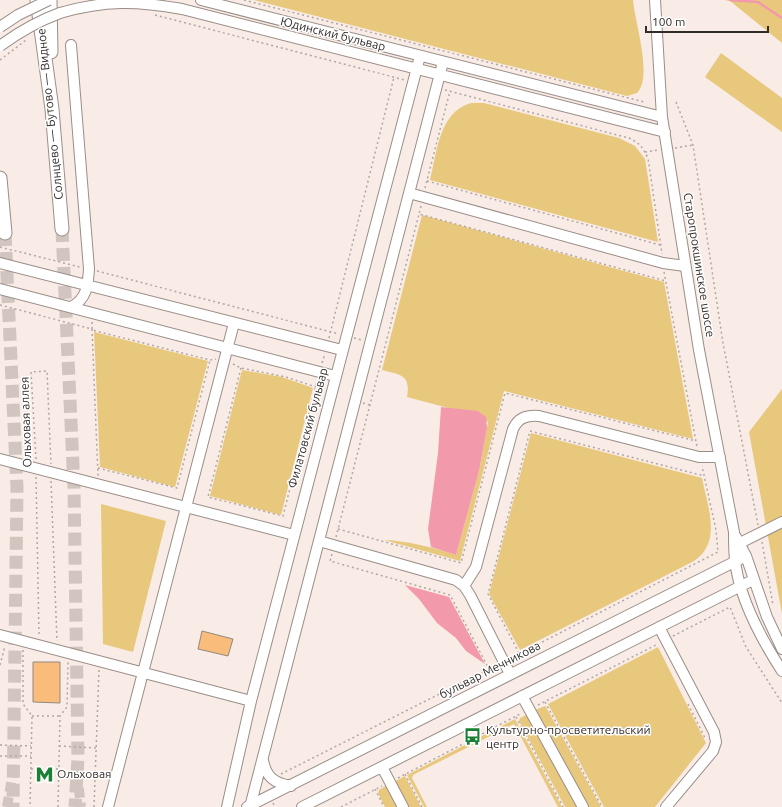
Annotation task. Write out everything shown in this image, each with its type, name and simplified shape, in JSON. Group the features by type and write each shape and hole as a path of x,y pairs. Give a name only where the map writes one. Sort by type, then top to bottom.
{"main road":[{"name":"Солнцево — Бутово — Видное","path":"37,0 52,110 62,229"},
{"path":"50,0 52,110"},
{"path":"0,178 5,233"}],"street":[{"path":"0,27 18,15 50,0"},
{"name":"Юдинский бульвар","path":"201,0 662,117"},
{"name":"Старопрокшинское шоссе","path":"655,0 662,117 685,266 734,532 738,544 746,556 766,617 782,649"},
{"name":"Юдинский бульвар","path":"0,46 17,33 44,19 86,5 118,1 145,2 182,9 665,132"},
{"path":"71,45 89,270 88,285 82,300 71,307"},
{"name":"Филатовский бульвар","path":"227,807 251,701 420,56"},
{"path":"249,806 443,62"},
{"path":"410,193 663,263 685,266"},
{"path":"0,263 342,350"},
{"path":"0,289 335,376"},
{"path":"108,807 234,323"},
{"path":"464,586 476,567 513,429 518,420 522,417 539,416 699,457 720,457"},
{"path":"0,459 294,535"},
{"path":"738,544 782,522"},
{"name":"Старопрокшинское шоссе","path":"734,532 735,560 741,586 757,628 782,671"},
{"path":"319,541 452,578 464,586 510,674"},
{"name":"бульвар Мечникова","path":"249,806 735,560 746,556"},
{"path":"302,807 753,580"},
{"path":"659,627 714,732 716,742 710,755 666,807"},
{"path":"0,635 251,701"},
{"path":"522,696 583,807"},
{"path":"262,760 264,769 271,780 291,786"},
{"path":"382,767 403,807"}],"path":[{"path":"244,0 644,102"},
{"path":"152,14 414,82"},
{"path":"0,60 28,39"},
{"path":"241,368 208,497 283,516 394,77"},
{"path":"271,780 718,552 666,281 648,158 644,149 637,142 629,138 437,88"},
{"path":"450,91 330,561 450,595 489,669"},
{"path":"676,102 693,145 723,343 774,608"},
{"path":"427,181 660,244"},
{"path":"419,214 666,281"},
{"path":"0,247 371,342"},
{"path":"0,305 210,360 213,359 241,368 286,377 316,387"},
{"path":"91,313 99,485"},
{"path":"98,468 177,488 210,360"},
{"name":"Ольховая аллея","path":"39,646 36,469 31,372 47,371 57,650"},
{"path":"314,391 330,395"},
{"path":"355,401 370,405"},
{"path":"519,653 488,594 530,431 704,476"},
{"path":"730,607 746,647 782,703"},
{"path":"23,648 24,704 32,716 30,807"},
{"path":"58,807 60,716 67,707 68,660"},
{"path":"94,807 99,669"},
{"path":"686,701 708,743"},
{"path":"545,702 602,807"},
{"path":"32,716 60,716"},
{"path":"516,717 563,807"},
{"path":"0,745 31,746"},
{"path":"59,746 97,748"},
{"path":"0,756 31,756"},
{"path":"31,769 59,770"},
{"path":"405,774 422,807"},
{"path":"375,789 384,807"}],"shaded area":[{"path":"254,0 633,0 642,49 642,85 637,93 627,96"},
{"path":"724,0 782,0 782,43 730,1"},
{"path":"721,53 782,98 782,132 705,77"},
{"path":"471,103 484,103 619,138 635,146 645,159 658,242 430,180 441,134 446,124 452,115 460,108"},
{"path":"422,215 664,282 693,439 504,391 460,561 384,540 420,545 456,555 479,471 488,422 452,409 407,397 408,389 406,380 399,375 382,370"},
{"path":"94,332 208,361 175,487 100,467"},
{"path":"242,370 282,377 313,388 281,515 210,496"},
{"path":"782,389 782,614 749,432"},
{"path":"441,407 478,411 486,417 487,428 479,471 456,555 431,547 428,529 438,453"},
{"path":"531,433 702,478 711,522 711,534 703,553 694,561 520,650 489,594"},
{"path":"101,504 166,521 133,652 103,644"},
{"path":"405,585 449,597 485,664 466,651 456,638 437,623 419,599"},
{"path":"658,647 706,743 655,807 604,807 548,704"},
{"path":"545,706 601,807 587,807 535,710"},
{"path":"528,714 578,807 565,807 519,721 520,718"},
{"path":"515,719 562,807 558,807 514,724 413,775 412,778 427,807 424,807 407,775"},
{"path":"405,776 421,807 407,807 394,782"},
{"path":"387,785 399,807 385,807 378,793 379,790"}],"building":[{"path":"202,631 233,639 228,656 198,649"},
{"path":"33,662 60,662 60,703 33,702"}],"waterway":[{"path":"730,0 758,2 782,18"}],"tunnel":[{"path":"62,229 74,487 78,758 75,807"},
{"path":"5,233 17,487 13,807"},
{"path":"7,807 14,766"},
{"path":"77,773 81,807"}],"place":[{"name":"Культурно-просветительский центр","path":"473,737"},
{"name":"Ольховая","path":"44,774"}]}
